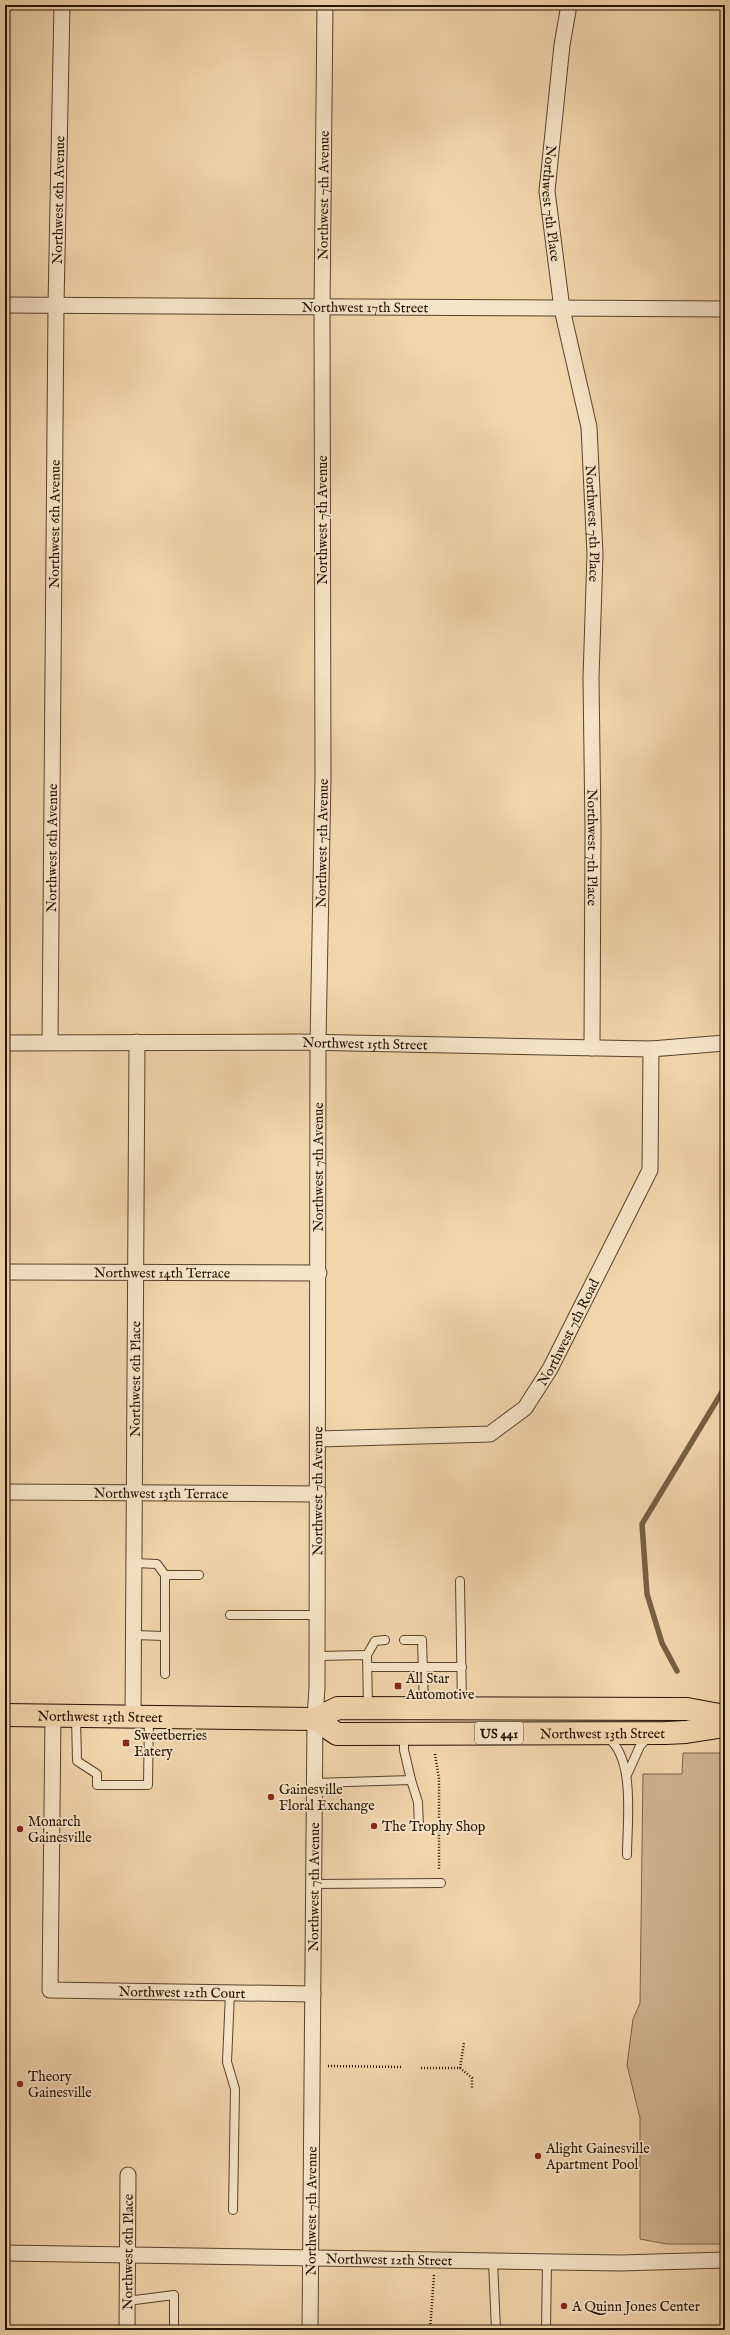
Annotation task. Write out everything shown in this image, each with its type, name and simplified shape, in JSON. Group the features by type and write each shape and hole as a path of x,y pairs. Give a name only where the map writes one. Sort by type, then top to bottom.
{"main road":[{"name":"Northwest 13th Street","path":"5,1715 315,1719 338,1708 462,1708 687,1709 725,1716"},
{"name":"Northwest 13th Street","path":"315,1719 337,1734 686,1732 725,1726"}],"street":[{"name":"Northwest 6th Avenue","path":"50,1042 56,305 62,5"},
{"name":"Northwest 7th Avenue","path":"310,2330 314,1994 315,1719 317,1656 319,1273 318,1042 323,778 322,308 325,5"},
{"name":"Northwest 7th Place","path":"569,5 562,45 547,191 562,309 589,427 595,554 591,678 593,829 592,1048"},
{"name":"Northwest 17th Street","path":"5,306 56,305 322,308 725,309"},
{"name":"Northwest 6th Place","path":"137,1042 136,1491 134,1635 141,1717"},
{"name":"Northwest 15th Street","path":"5,1043 318,1042 651,1049 725,1043"},
{"name":"Northwest 7th Road","path":"318,1439 490,1434 525,1408 550,1369 650,1170 651,1049"},
{"name":"Northwest 14th Terrace","path":"5,1272 319,1273"},
{"name":"Northwest 13th Terrace","path":"5,1492 136,1491 318,1494"},
{"name":"Northwest 12th Court","path":"53,1716 50,1990 314,1994"},
{"name":"Northwest 6th Place","path":"127,2330 128,2174"},
{"name":"Northwest 12th Street","path":"5,2253 620,2263 725,2260"}],"lane":[{"path":"135,1563 157,1564 165,1575 165,1674"},
{"path":"165,1575 199,1575"},
{"path":"460,1582 462,1708"},
{"path":"230,1615 317,1615"},
{"path":"134,1635 164,1636"},
{"path":"368,1708 367,1655 375,1641 385,1640"},
{"path":"404,1640 422,1640 424,1708"},
{"path":"317,1656 367,1655"},
{"path":"368,1667 462,1668"},
{"path":"76,1716 77,1762 97,1774 97,1784 148,1785 141,1717"},
{"path":"602,1732 613,1741 627,1775 627,1856"},
{"path":"627,1775 640,1746 654,1732"},
{"path":"404,1734 404,1750 418,1802 419,1826"},
{"path":"315,1783 411,1780"},
{"path":"314,1884 441,1883"},
{"path":"230,1993 227,2062 235,2089 233,2210"},
{"path":"493,2261 496,2330"},
{"path":"546,2262 546,2330"},
{"path":"127,2301 174,2295 174,2330"}],"path":[{"path":"435,1751 439,1779 439,1873"},
{"path":"460,2068 464,2043"},
{"path":"325,2066 401,2067"},
{"path":"421,2068 460,2068 472,2078 472,2089"},
{"path":"430,2330 434,2273"}],"shaded area":[{"path":"683,1753 725,1753 725,2244 667,2244 640,2239 640,2118 627,2065 633,2019 640,2003 643,1774 682,1774"}],"waterway":[{"path":"677,1671 662,1643 647,1594 642,1524 725,1387"}],"place":[{"name":"All Star Automotive","path":"398,1686"},
{"name":"Sweetberries Eatery","path":"126,1743"},
{"name":"Gainesville Floral Exchange","path":"271,1797"},
{"name":"The Trophy Shop","path":"374,1826"},
{"name":"Monarch Gainesville","path":"20,1829"},
{"name":"Theory Gainesville","path":"20,2084"},
{"name":"Alight Gainesville Apartment Pool","path":"538,2156"},
{"name":"A Quinn Jones Center","path":"564,2306"}]}
